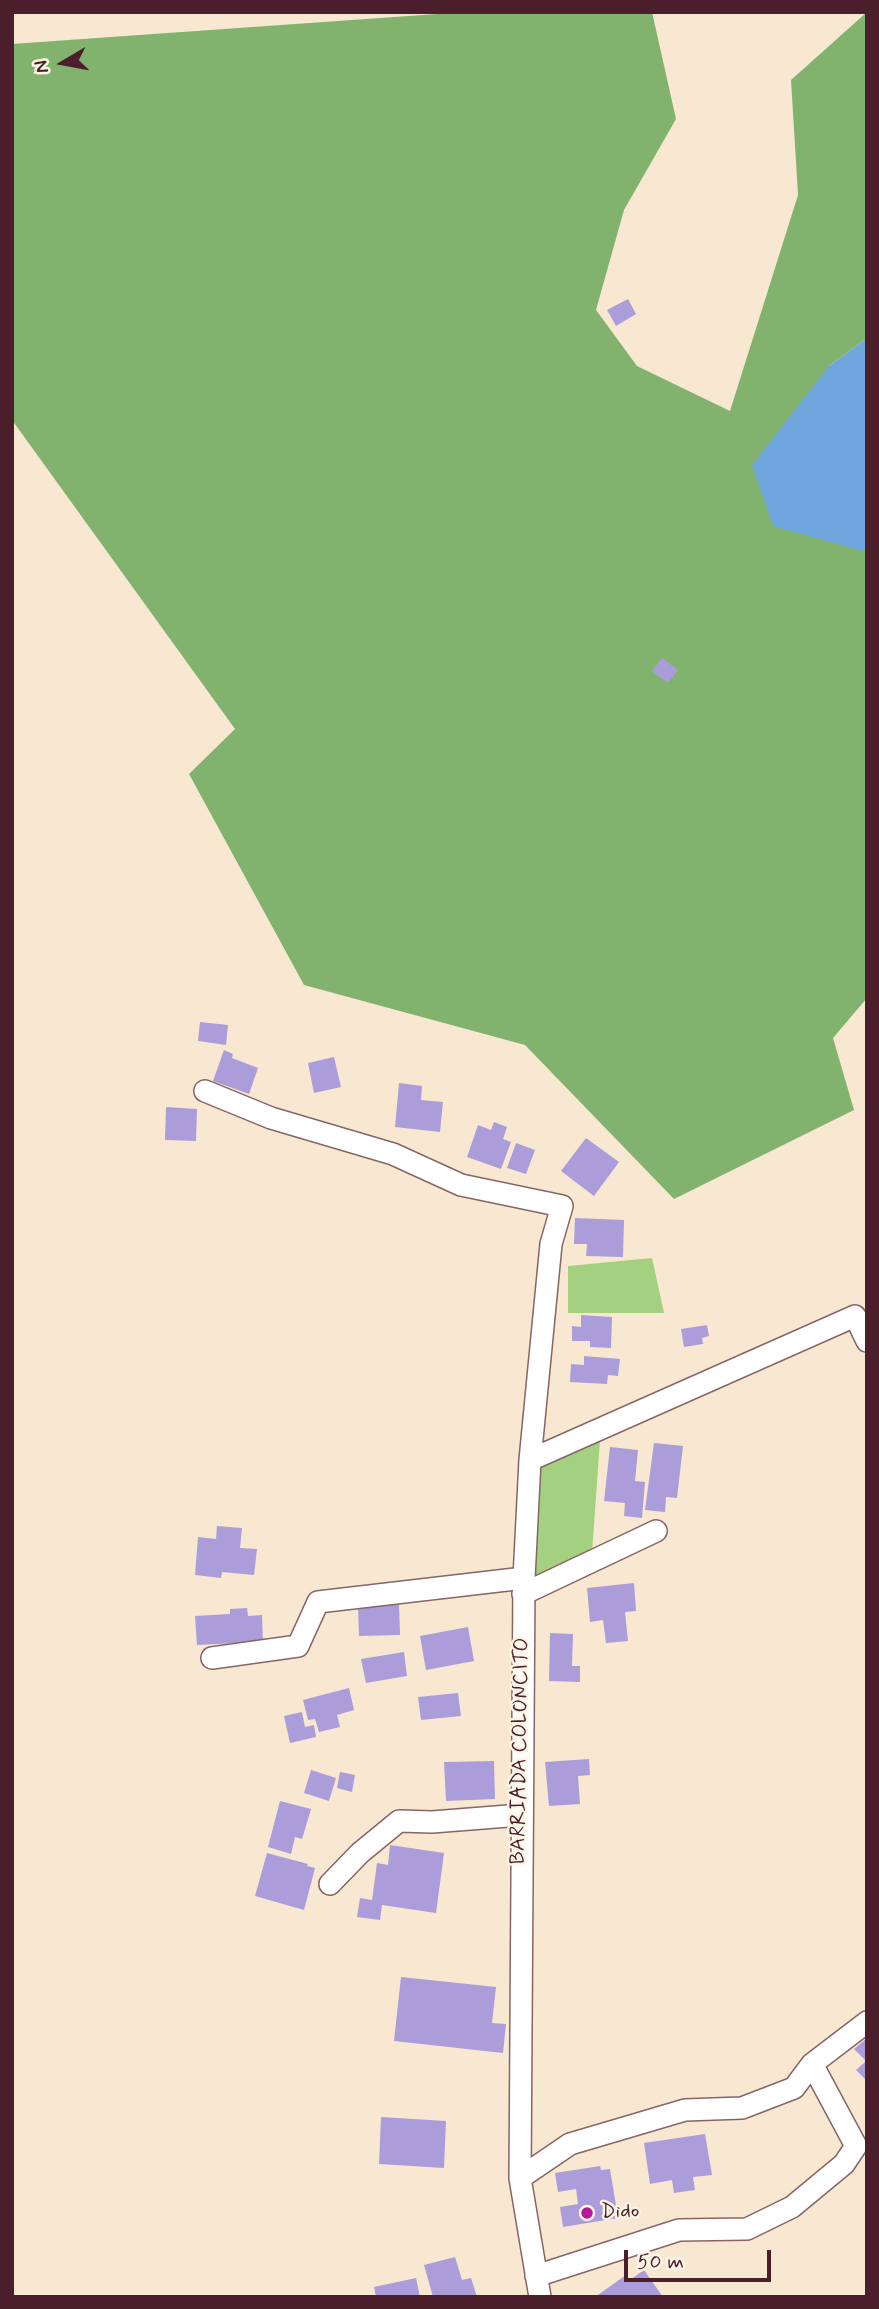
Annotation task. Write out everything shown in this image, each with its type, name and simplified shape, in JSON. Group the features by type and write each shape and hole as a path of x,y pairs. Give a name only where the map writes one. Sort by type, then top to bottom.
{"street":[{"name":"BARRIADA COLONCITO","path":"205,1091 271,1118 393,1154 461,1185 562,1206 551,1244 530,1460 524,1586 520,1815 520,2178 538,2286"},
{"path":"530,1460 855,1316 867,1341"},
{"path":"212,1658 298,1646 318,1602 524,1586 656,1531"},
{"path":"330,1884 360,1853 399,1821 432,1822 520,1815"},
{"path":"520,2178 570,2144 685,2110 742,2108 794,2088 812,2064 867,2022"},
{"path":"538,2286 679,2230 747,2229 792,2207 844,2164 862,2142 812,2064"}],"green space":[{"path":"465,12 652,12 676,119 624,210 596,310 637,366 730,411 798,195 791,80 867,12 867,338 829,366 861,551 867,547 867,998 833,1038 854,1110 674,1199 525,1045 304,985 189,774 235,729 12,420 12,44"},
{"path":"652,1258 664,1313 568,1313 568,1266"},
{"path":"600,1440 592,1553 531,1580 538,1464"}],"water":[{"path":"867,338 867,547 862,551 773,526 752,465 829,366"}],"building":[{"path":"628,299 636,314 616,326 607,310"},
{"path":"662,658 678,670 668,683 652,671"},
{"path":"200,1022 228,1025 226,1045 198,1041"},
{"path":"224,1050 233,1054 232,1058 258,1068 249,1094 213,1081"},
{"path":"334,1057 341,1087 314,1093 308,1063"},
{"path":"399,1083 422,1086 421,1100 443,1102 440,1132 395,1127"},
{"path":"166,1107 197,1109 196,1141 165,1140"},
{"path":"494,1122 507,1127 503,1139 511,1142 501,1169 467,1157 478,1125 491,1130"},
{"path":"586,1138 619,1162 594,1196 561,1171"},
{"path":"516,1143 535,1150 526,1174 507,1168"},
{"path":"575,1218 624,1220 623,1257 586,1256 587,1244 574,1244"},
{"path":"581,1315 612,1317 611,1348 590,1347 590,1341 572,1341 572,1326 581,1327"},
{"path":"707,1325 709,1336 702,1338 703,1344 684,1347 681,1329"},
{"path":"584,1356 620,1359 618,1376 608,1375 607,1384 570,1382 571,1364 584,1365"},
{"path":"654,1443 683,1446 677,1498 666,1497 665,1512 645,1510"},
{"path":"610,1447 638,1450 635,1481 645,1482 642,1518 624,1516 625,1503 604,1501"},
{"path":"217,1526 242,1528 240,1548 257,1549 254,1575 222,1572 221,1578 195,1575 198,1537 216,1539"},
{"path":"634,1583 636,1611 625,1612 628,1641 606,1643 603,1620 590,1622 587,1588"},
{"path":"399,1604 400,1635 359,1636 358,1605"},
{"path":"247,1608 248,1616 262,1615 263,1642 197,1645 195,1616 230,1614 230,1609"},
{"path":"468,1627 474,1661 426,1670 420,1636"},
{"path":"550,1633 573,1634 572,1666 580,1666 580,1682 549,1681"},
{"path":"404,1652 407,1676 366,1683 361,1659"},
{"path":"349,1688 354,1710 337,1715 340,1727 319,1732 315,1719 308,1720 303,1700"},
{"path":"458,1693 461,1716 421,1720 418,1697"},
{"path":"302,1712 305,1727 314,1725 316,1737 290,1743 284,1716"},
{"path":"589,1759 590,1775 578,1776 580,1804 549,1806 545,1762"},
{"path":"494,1761 495,1799 446,1801 444,1762"},
{"path":"311,1770 336,1778 329,1801 304,1793"},
{"path":"340,1772 355,1775 352,1792 337,1788"},
{"path":"280,1801 311,1809 302,1839 295,1837 291,1854 268,1847"},
{"path":"390,1845 444,1853 436,1913 382,1905 380,1920 357,1917 360,1898 372,1900 377,1863 388,1865"},
{"path":"267,1853 315,1868 304,1910 255,1896"},
{"path":"401,1977 496,1987 492,2023 506,2024 503,2053 394,2041"},
{"path":"867,2038 867,2081 856,2070 866,2061 854,2049"},
{"path":"381,2117 446,2121 444,2168 379,2164"},
{"path":"705,2134 712,2175 693,2177 695,2190 674,2193 672,2180 650,2184 644,2143"},
{"path":"600,2166 601,2170 610,2169 618,2218 563,2227 560,2207 578,2204 576,2189 558,2192 555,2173"},
{"path":"455,2257 462,2280 471,2278 477,2297 433,2297 424,2265"},
{"path":"644,2270 663,2297 595,2297 626,2275 630,2280"},
{"path":"416,2278 420,2297 376,2297 374,2287"}],"place":[{"name":"Dido","path":"587,2213"}]}
